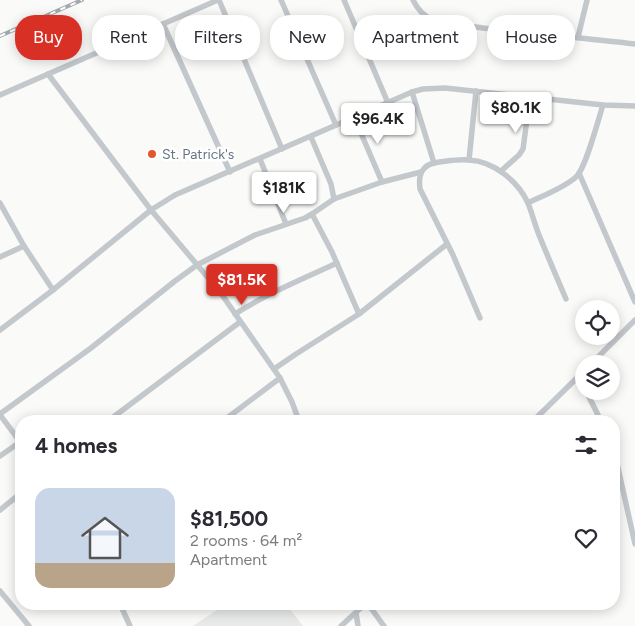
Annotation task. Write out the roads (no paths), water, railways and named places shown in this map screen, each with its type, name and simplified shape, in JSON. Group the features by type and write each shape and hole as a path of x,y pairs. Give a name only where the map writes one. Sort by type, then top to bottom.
{"street":[{"path":"165,23 218,0 282,149"},
{"path":"281,0 336,125"},
{"path":"344,0 388,102"},
{"path":"413,0 418,10 425,16 442,22 635,44"},
{"path":"578,37 587,0"},
{"path":"165,28 230,172"},
{"path":"0,95 92,55"},
{"path":"48,74 152,210 220,292 280,378 297,415"},
{"path":"0,330 152,210 175,195 412,92 436,88 635,106"},
{"path":"469,160 476,91"},
{"path":"412,92 434,163"},
{"path":"501,171 519,156 524,149 530,97"},
{"path":"528,203 564,185 574,179 579,173 603,104"},
{"path":"354,117 382,182"},
{"path":"311,137 331,184 334,199"},
{"path":"260,159 286,224"},
{"path":"480,318 420,189 419,179 421,172 425,167 434,163 469,160 481,162 501,171 519,188 528,203 566,299"},
{"path":"15,434 0,415 91,348 197,265 255,234 312,214 334,199 382,182 421,172"},
{"path":"579,173 635,302"},
{"path":"0,203 24,246 53,290"},
{"path":"312,214 338,263 359,314"},
{"path":"274,369 359,314 447,244"},
{"path":"0,257 24,246"},
{"path":"235,314 281,288 338,263"},
{"path":"600,355 635,320"},
{"path":"116,415 240,322"},
{"path":"231,415 280,378"},
{"path":"539,415 575,380"},
{"path":"590,400 598,415"},
{"path":"0,456 15,446"},
{"path":"620,477 635,544"},
{"path":"0,510 15,498"},
{"path":"0,591 2,598 28,626"},
{"path":"123,610 130,626"},
{"path":"341,626 360,610"},
{"path":"372,610 384,626"},
{"path":"356,613 358,626"}],"railway":[{"path":"0,36 82,0"}],"place":[{"name":"St. Patrick's","path":"152,154"}]}
